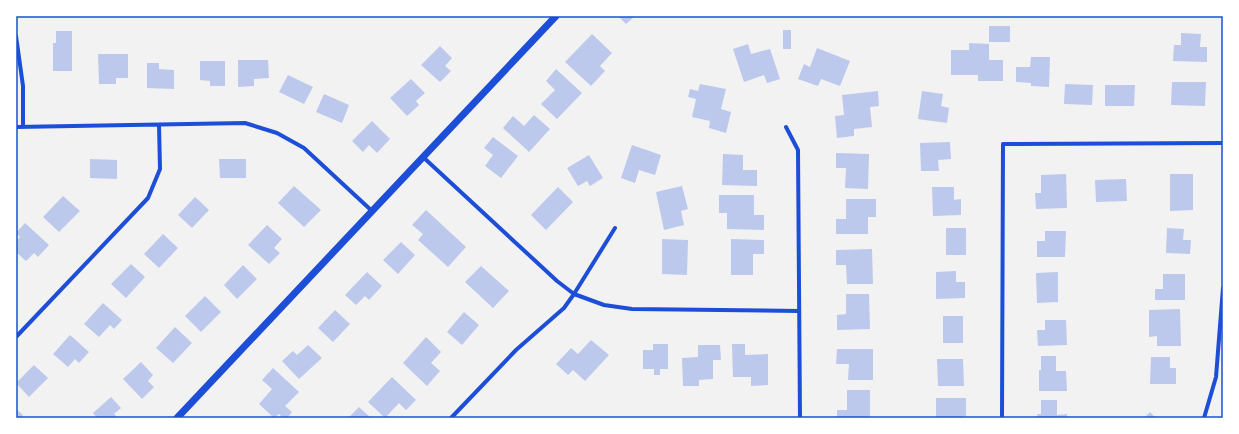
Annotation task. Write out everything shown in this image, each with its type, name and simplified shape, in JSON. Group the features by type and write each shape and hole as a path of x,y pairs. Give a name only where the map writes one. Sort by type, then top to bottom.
{"street":[{"path":"177,418 556,16"},
{"path":"16,36 23,86 23,127"},
{"path":"16,127 245,123 277,132 304,148 372,211"},
{"path":"16,337 148,198 160,169 158,125"},
{"path":"786,127 798,150 800,418"},
{"path":"1002,418 1003,144 1223,143"},
{"path":"423,157 574,294 604,305 632,309 799,311"},
{"path":"451,418 516,350 564,308 615,228"},
{"path":"1204,418 1216,378 1223,288"}],"building":[{"path":"618,16 635,16 626,24"},
{"path":"989,26 1010,26 1010,42 989,42"},
{"path":"783,30 791,30 791,49 783,49"},
{"path":"56,31 72,31 72,71 53,71 53,43 56,43"},
{"path":"1181,33 1201,34 1200,47 1207,47 1207,62 1173,61 1174,45 1181,45"},
{"path":"592,34 612,53 600,66 605,71 591,86 565,62"},
{"path":"969,43 989,44 989,60 1003,60 1003,81 978,81 978,75 951,75 951,50 969,50"},
{"path":"748,44 751,54 770,49 780,79 767,83 764,75 744,82 733,49"},
{"path":"440,46 452,58 445,66 451,71 440,82 421,65"},
{"path":"817,48 850,61 840,86 821,79 818,86 798,79 804,64 810,67"},
{"path":"98,54 128,54 128,78 116,78 116,84 99,84"},
{"path":"1031,57 1050,57 1049,87 1031,86 1031,83 1016,82 1016,67 1030,67"},
{"path":"238,60 268,60 269,78 254,79 254,86 238,87"},
{"path":"200,61 225,61 225,86 210,86 210,81 200,80"},
{"path":"147,63 159,63 159,69 174,70 174,89 147,88"},
{"path":"556,69 582,93 557,119 541,104 555,90 546,81"},
{"path":"288,75 313,87 304,104 279,92"},
{"path":"411,79 425,93 416,101 419,105 407,116 390,98"},
{"path":"1172,82 1206,82 1205,106 1171,105"},
{"path":"700,84 726,89 721,109 731,112 726,133 709,128 710,121 692,117 696,99 688,97 690,89 698,91"},
{"path":"1065,84 1093,85 1092,105 1064,104"},
{"path":"1105,85 1135,85 1134,106 1105,106"},
{"path":"878,91 879,106 870,107 872,127 854,129 854,136 837,138 835,116 844,115 842,95"},
{"path":"922,91 943,94 941,106 949,108 947,123 918,119"},
{"path":"324,94 349,105 342,123 316,112"},
{"path":"534,115 550,129 529,152 503,128 513,116 524,126"},
{"path":"372,121 390,139 377,153 369,145 363,152 352,141"},
{"path":"493,137 518,156 501,178 485,166 493,155 484,148"},
{"path":"950,142 951,159 938,160 939,171 921,171 920,143"},
{"path":"632,145 661,155 655,175 639,170 635,183 621,178"},
{"path":"836,153 869,154 868,189 845,188 846,168 836,168"},
{"path":"723,154 743,155 743,170 757,170 757,186 722,185"},
{"path":"589,155 603,178 590,186 587,181 578,186 567,168"},
{"path":"90,159 117,160 117,179 90,178"},
{"path":"219,159 246,159 246,178 220,178"},
{"path":"1066,174 1067,208 1036,209 1035,193 1041,193 1041,175"},
{"path":"1170,174 1193,174 1193,210 1170,211"},
{"path":"1126,179 1127,201 1096,202 1095,180"},
{"path":"294,186 321,210 304,227 278,203"},
{"path":"682,186 688,209 681,211 684,225 664,230 656,192"},
{"path":"558,187 573,202 546,230 531,215"},
{"path":"932,187 954,187 954,200 961,199 961,215 933,216"},
{"path":"719,195 754,195 754,215 764,215 764,230 727,229 727,213 719,213"},
{"path":"63,196 80,211 59,232 43,217"},
{"path":"195,197 209,210 192,228 178,215"},
{"path":"846,199 876,199 876,217 868,217 868,234 836,234 836,219 846,219"},
{"path":"426,210 466,247 448,267 418,240 423,234 412,225"},
{"path":"25,223 49,245 38,257 34,253 26,261 16,252 16,241 20,237 16,233"},
{"path":"267,225 282,239 274,248 280,253 269,264 248,245"},
{"path":"946,228 966,228 966,255 946,255"},
{"path":"1167,228 1184,229 1183,240 1191,240 1190,254 1166,253"},
{"path":"1045,231 1066,231 1065,257 1037,257 1037,241 1045,241"},
{"path":"163,234 178,248 159,268 144,254"},
{"path":"662,239 688,240 687,275 662,274"},
{"path":"731,239 764,240 764,254 753,254 753,275 731,275"},
{"path":"401,242 415,255 398,274 383,260"},
{"path":"872,249 873,284 847,284 846,265 836,265 836,250"},
{"path":"131,264 145,277 126,298 111,284"},
{"path":"243,265 257,279 237,299 224,285"},
{"path":"481,266 509,291 493,308 465,282"},
{"path":"956,271 956,282 965,282 965,298 936,299 936,272"},
{"path":"367,272 382,286 369,300 365,296 356,305 345,295"},
{"path":"1058,272 1058,302 1037,303 1036,273"},
{"path":"1163,274 1185,274 1185,300 1155,300 1155,289 1163,289"},
{"path":"846,294 869,294 870,329 837,330 837,315 846,314"},
{"path":"205,296 221,312 201,332 185,316"},
{"path":"103,303 122,320 114,329 110,325 99,337 84,324"},
{"path":"1180,309 1181,346 1157,346 1157,336 1149,337 1149,310"},
{"path":"335,310 350,324 333,342 318,328"},
{"path":"464,312 479,325 462,345 447,332"},
{"path":"943,316 963,316 963,343 943,343"},
{"path":"1045,320 1066,320 1067,345 1038,346 1037,330 1045,330"},
{"path":"175,327 192,343 173,363 156,348"},
{"path":"70,335 89,352 79,363 75,359 68,367 53,354"},
{"path":"426,337 441,352 431,363 440,371 427,386 403,363"},
{"path":"591,340 609,355 585,381 573,370 568,375 556,364 571,348 578,354"},
{"path":"653,344 668,344 668,369 660,369 660,375 654,375 654,369 643,369 643,350 653,350"},
{"path":"732,344 745,344 745,355 768,354 768,385 751,386 751,377 733,377"},
{"path":"308,345 322,358 299,379 282,361 293,351 297,355"},
{"path":"698,345 720,345 721,360 713,360 713,379 699,380 699,386 683,386 682,358 698,357"},
{"path":"837,349 873,349 873,380 848,380 849,364 836,364"},
{"path":"1041,356 1056,356 1056,371 1066,371 1067,391 1039,391"},
{"path":"1151,357 1170,357 1170,368 1176,368 1176,384 1150,384"},
{"path":"937,359 963,359 964,386 938,386"},
{"path":"141,362 153,375 148,381 154,387 142,399 123,379"},
{"path":"34,365 48,378 29,397 16,383"},
{"path":"273,368 299,392 285,406 292,412 287,418 283,418 279,414 274,418 259,404 272,389 262,380"},
{"path":"392,377 416,400 406,410 399,403 385,418 368,402"},
{"path":"847,390 870,390 870,418 837,418 837,410 847,410"},
{"path":"111,397 121,408 114,414 118,418 97,418 93,413"},
{"path":"936,398 966,398 966,416 962,416 962,418 936,417"},
{"path":"1041,400 1057,400 1057,415 1067,414 1067,418 1038,418 1037,414 1041,414"},
{"path":"359,407 371,418 348,418"},
{"path":"16,409 23,415 21,418 16,418"},
{"path":"1150,412 1156,418 1144,418"}]}
